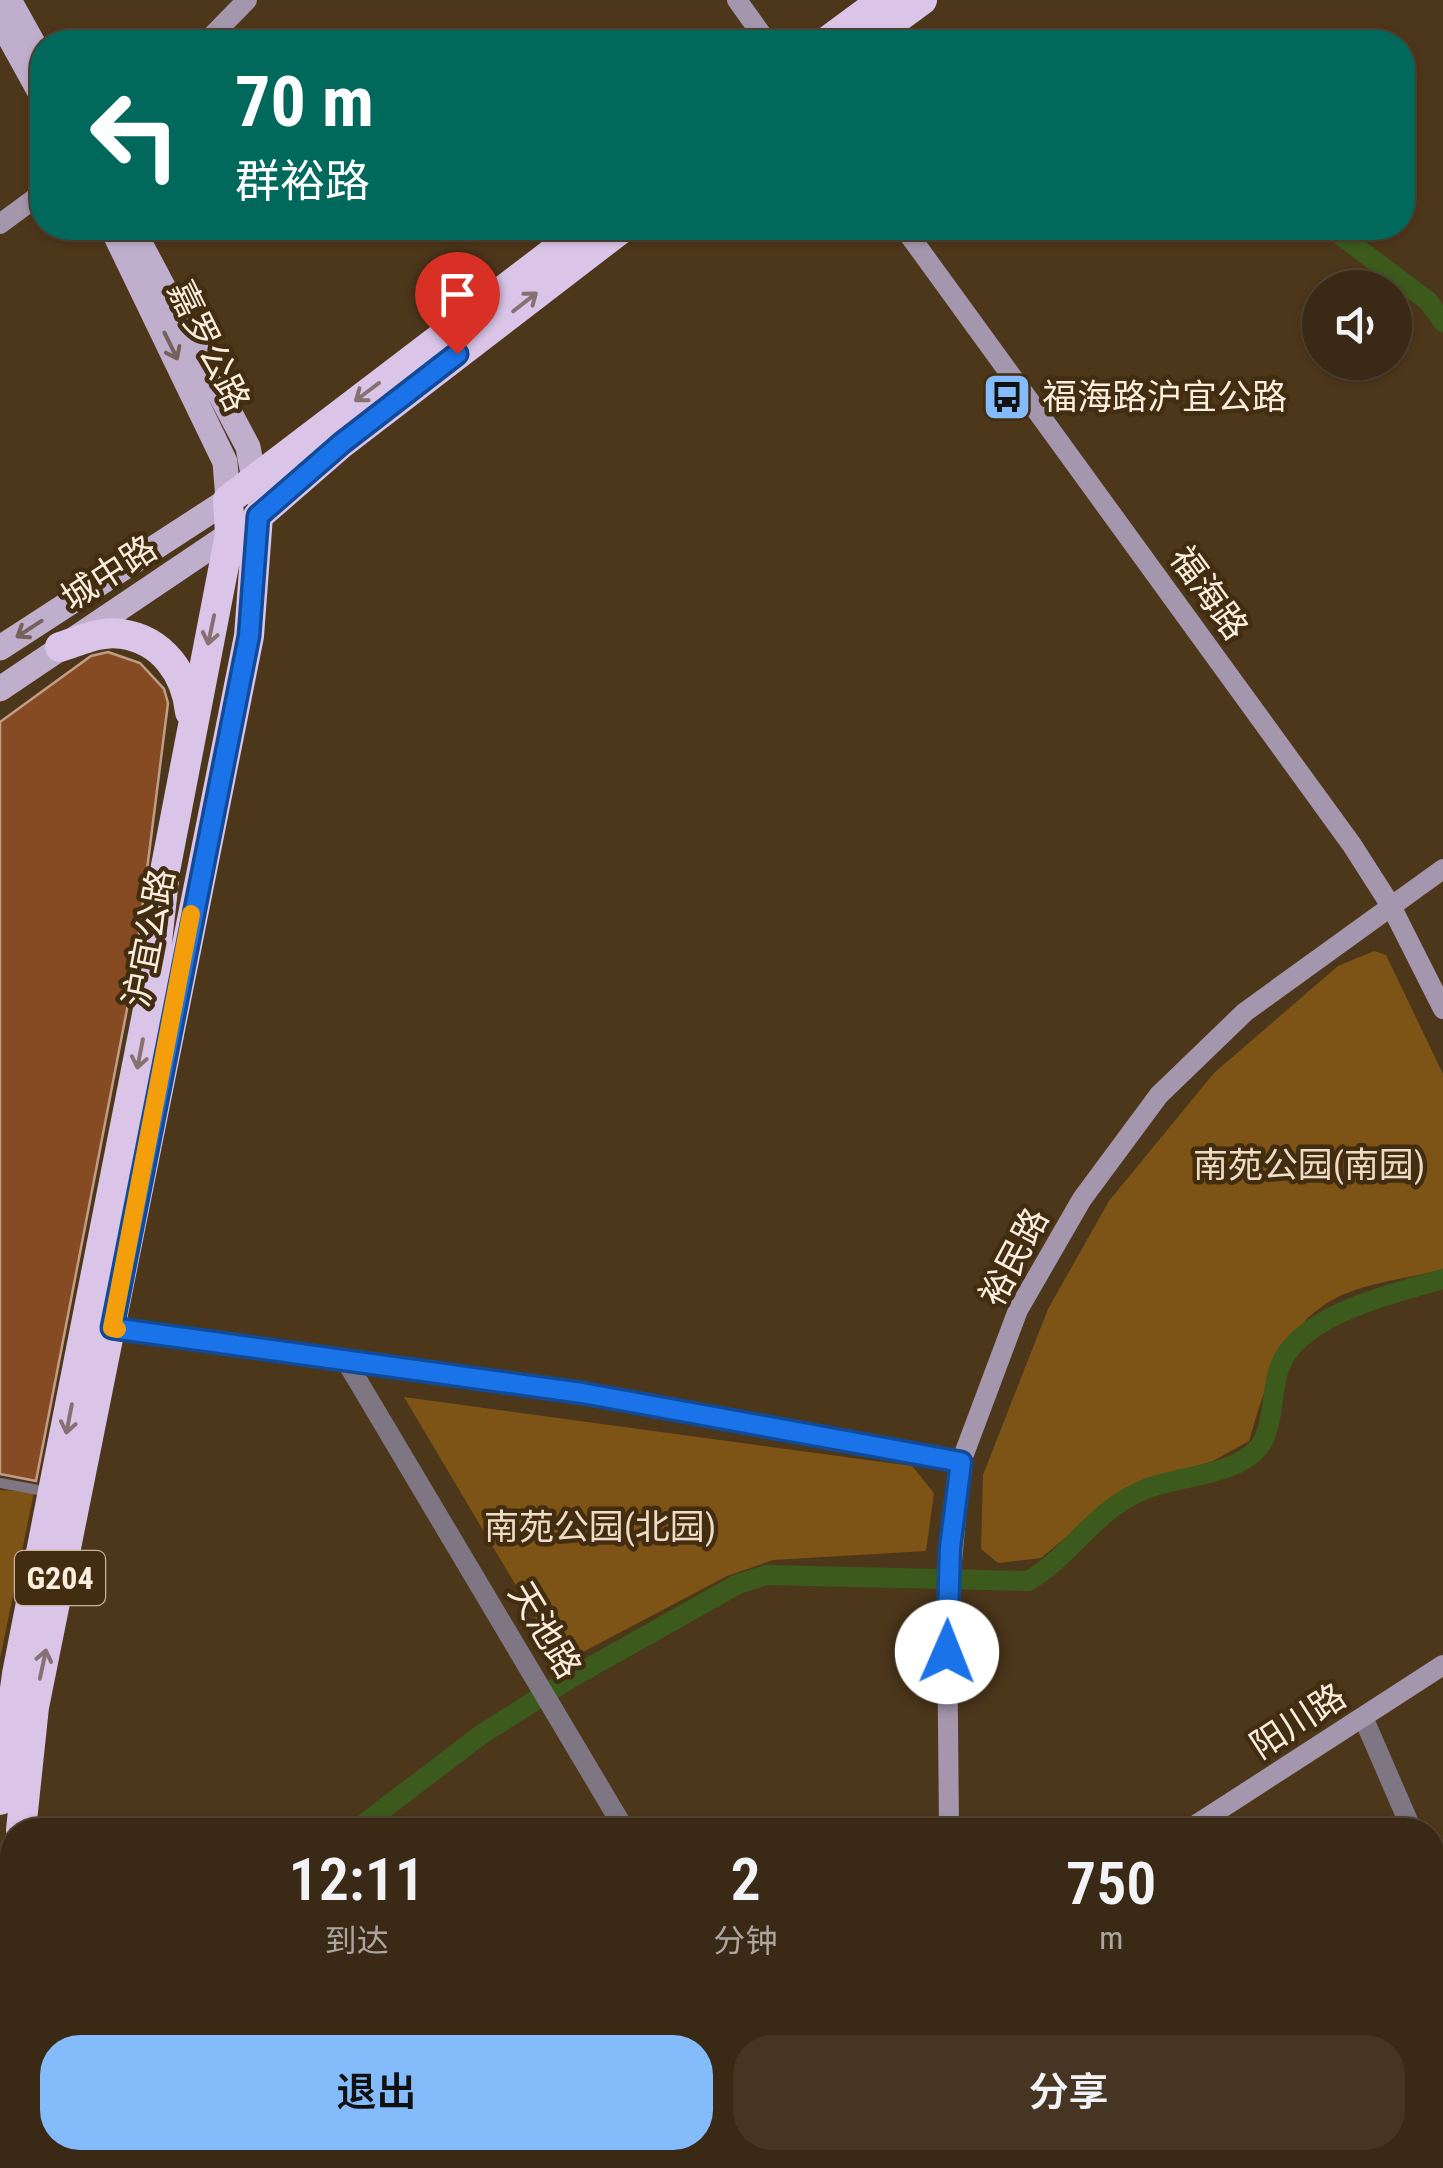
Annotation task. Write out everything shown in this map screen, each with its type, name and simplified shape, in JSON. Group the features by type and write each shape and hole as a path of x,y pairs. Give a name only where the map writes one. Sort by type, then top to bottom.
{"highway":[{"path":"842,30 883,0"},
{"path":"881,30 922,0"},
{"path":"228,500 568,240"},
{"path":"258,516 342,443 606,240"},
{"name":"沪宜公路","path":"22,1818 34,1707 100,1326 151,994 165,871 178,821 192,726 230,534 228,500"},
{"name":"沪宜公路","path":"0,1800 17,1674 55,1493 100,1326 249,636 258,516"},
{"path":"60,647 102,634 122,634 144,642 180,672 188,689 192,726"}],"main road":[{"path":"9,0 30,39"},
{"path":"0,20 30,74"},
{"name":"嘉罗公路","path":"118,240 225,462 228,500"},
{"path":"138,240 248,447 257,476 258,516"},
{"name":"城中路","path":"0,648 228,500"},
{"name":"城中路","path":"0,689 230,534"}],"street":[{"path":"217,30 246,0"},
{"path":"737,0 758,30"},
{"path":"0,224 30,202"},
{"name":"福海路","path":"913,240 1391,906 1443,1009"},
{"name":"城中路","path":"230,534 258,516"},
{"name":"裕民路","path":"949,1818 947,1617 950,1548 961,1462 1018,1310 1082,1198 1159,1095 1245,1012 1443,869"},
{"path":"100,1326 582,1393 961,1462"},
{"name":"天池路","path":"346,1361 618,1818"},
{"name":"阳川路","path":"1207,1818 1443,1665"},
{"path":"1363,1717 1407,1818"}],"lane":[{"path":"0,1483 55,1493"}],"green space":[{"name":"南苑公园(南园)","path":"1374,951 1386,955 1443,1074 1443,1269 1358,1289 1314,1313 1297,1330 1273,1370 1249,1441 1213,1461 1125,1488 1041,1558 998,1563 981,1549 983,1475 1048,1309 1109,1201 1214,1073 1338,966"},
{"name":"南苑公园(北园)","path":"404,1397 912,1466 934,1493 926,1551 773,1560 727,1576 562,1663"},
{"path":"0,1490 34,1492 0,1659"}],"building":[{"path":"108,652 140,663 164,689 168,703 134,973 36,1481 0,1474 0,722 91,656"}],"waterway":[{"path":"1347,240 1428,301 1443,322"},
{"path":"372,1818 482,1734 569,1679 738,1584 766,1575 1028,1581 1128,1498 1159,1484 1222,1469 1249,1457 1264,1439 1280,1366 1307,1332 1351,1308 1443,1279"}],"slow traffic":[{"path":"117,1329 112,1328 191,914"}],"place":[{"name":"福海路沪宜公路","path":"1007,397"}],"route":[{"path":"457,354 342,443 258,516 249,636 206,836 112,1328 582,1393 961,1462 950,1548 947,1652"}]}
